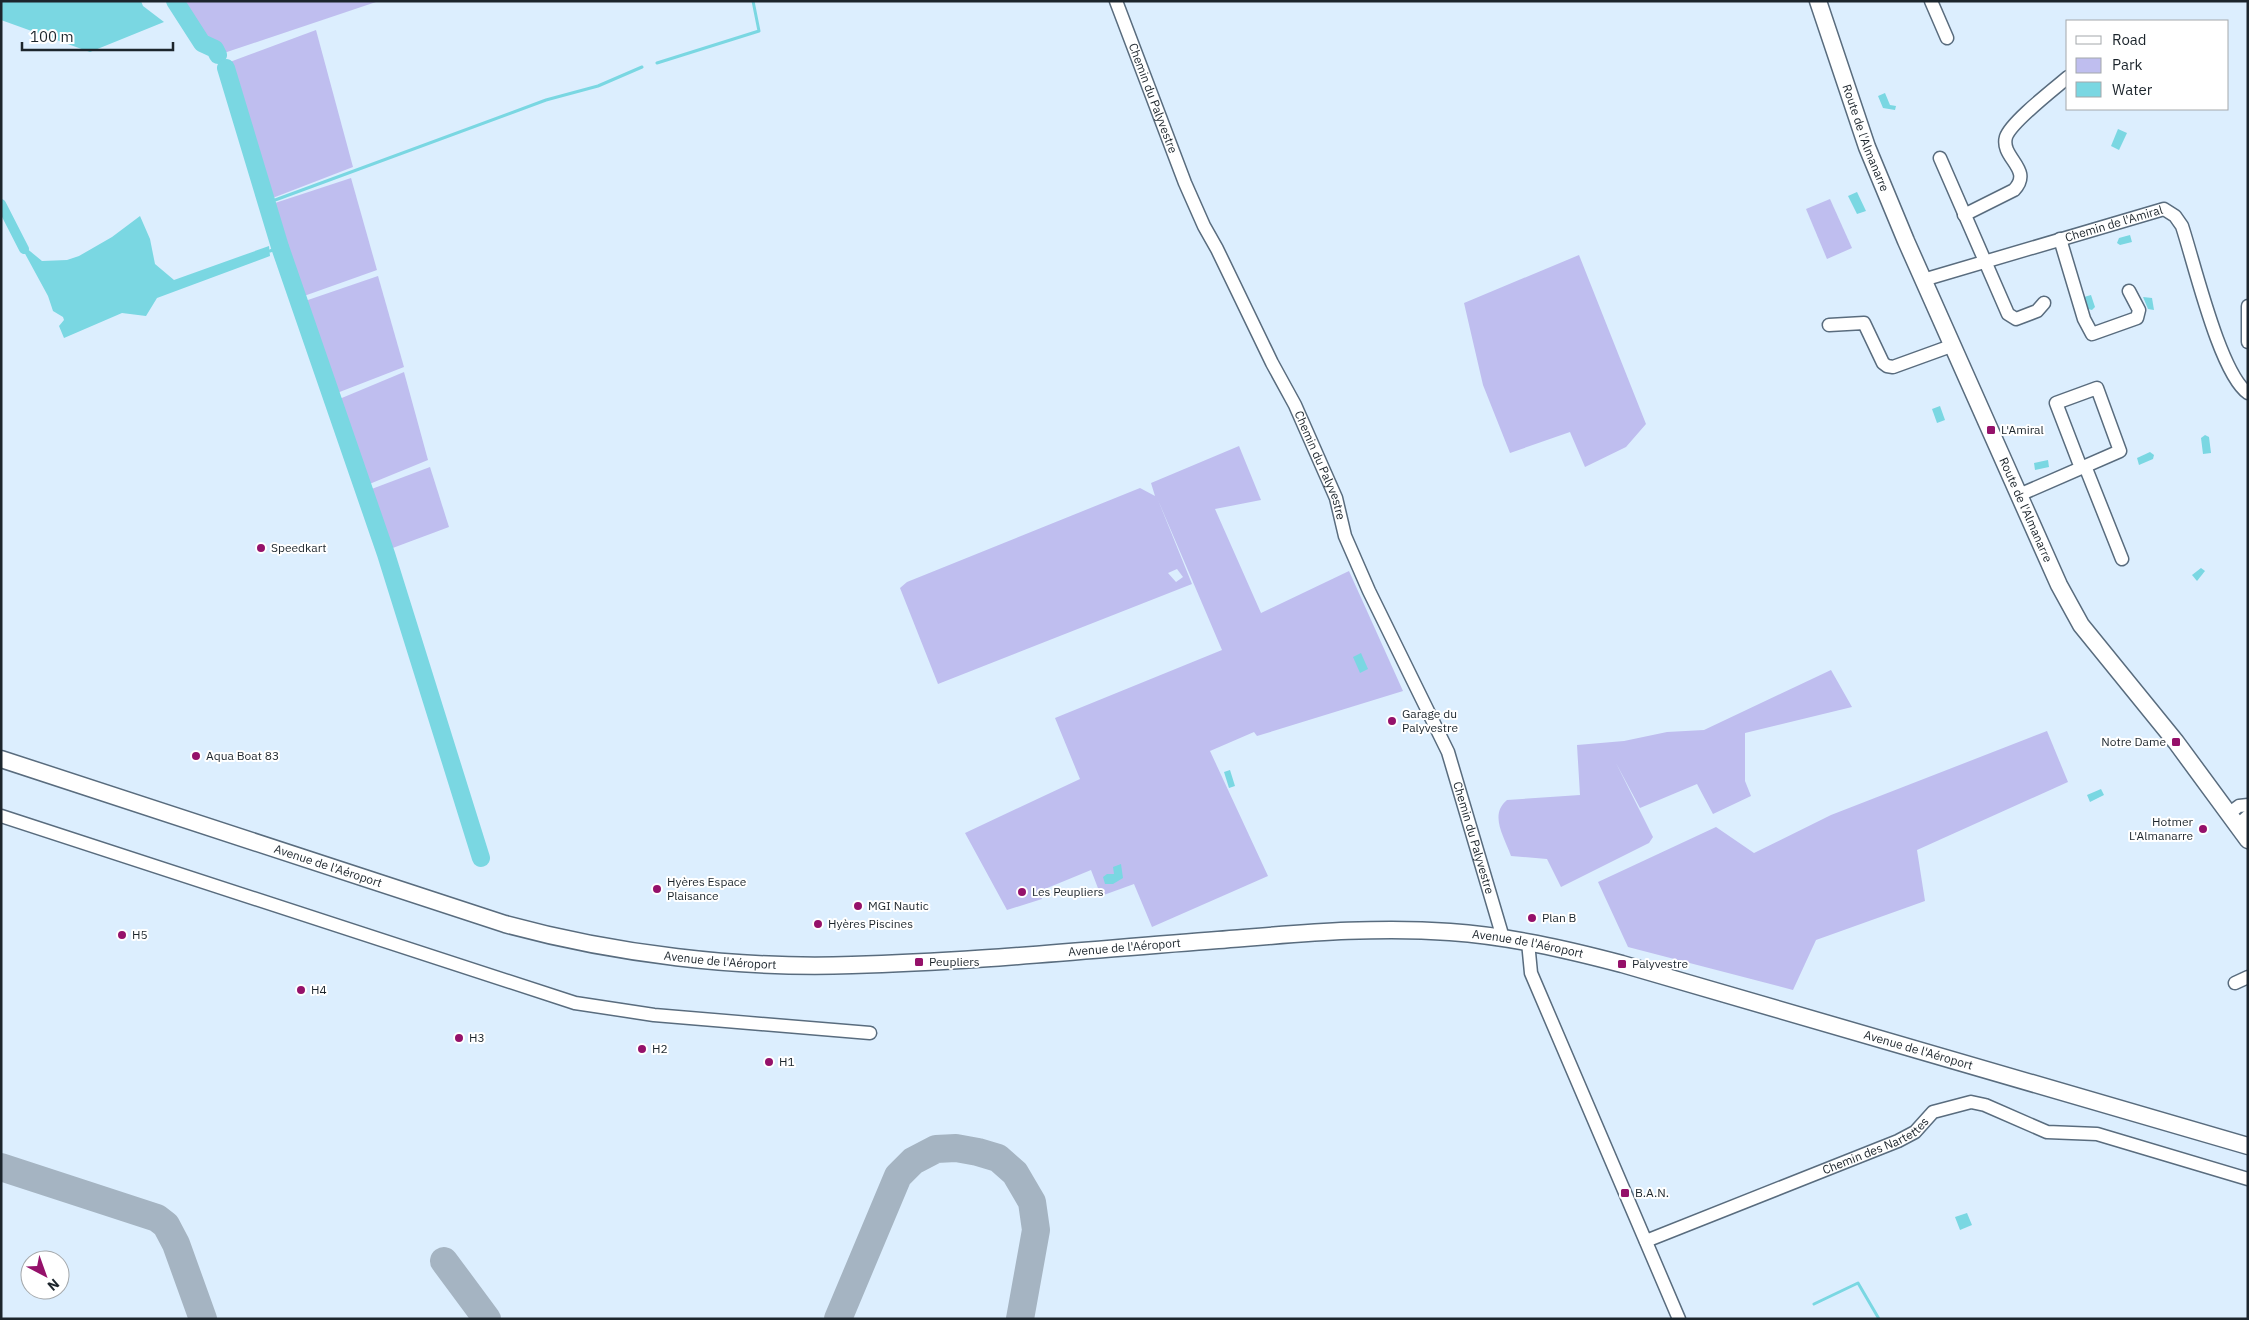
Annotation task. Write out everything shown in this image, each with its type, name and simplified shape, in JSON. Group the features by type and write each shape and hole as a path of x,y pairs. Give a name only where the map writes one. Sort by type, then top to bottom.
{"main road":[{"name":"Route de l'Almanarre","path":"1818,1 1867,147 1951,346 2059,586 2081,625 2238,819 2248,840"},
{"name":"Avenue de l'Aéroport","path":"1,759 505,924 556,938 609,948 782,965 850,965 994,957 1339,930 1431,931 1500,938 1528,942 1622,964 2248,1146"}],"street":[{"name":"Chemin du Palyvestre","path":"1116,1 1185,183 1204,226 1295,405 1336,498 1345,536 1369,591 1448,752 1490,891 1501,931 1500,938"},
{"path":"1931,1 1947,38"},
{"path":"1964,215 2014,190 2020,184 2021,174 2005,146 2006,136 2018,122 2066,78"},
{"path":"1940,158 2008,314 2016,319 2037,311 2044,302"},
{"name":"Chemin de l'Amiral","path":"1923,280 2164,210 2175,216 2182,226 2220,345 2239,386 2248,393"},
{"path":"2060,239 2084,319 2092,334 2137,318 2139,310 2129,291"},
{"path":"2248,306 2248,342"},
{"path":"1829,325 1864,323 1883,363 1887,366 1893,366 1951,346"},
{"path":"2019,495 2083,467 2120,451 2097,388 2056,403 2083,467 2122,559"},
{"path":"2238,819 2239,806 2248,805"},
{"path":"1,816 575,1003 654,1014 870,1033"},
{"path":"1528,942 1528,958 1531,973 1678,1319"},
{"path":"2235,983 2248,977"},
{"name":"Chemin des Nartettes","path":"1646,1241 1898,1141 1915,1132 1932,1112 1971,1102 1985,1105 2047,1132 2097,1134 2248,1179"}],"green space":[{"path":"177,1 379,1 218,55"},
{"path":"316,30 353,167 270,199 227,63"},
{"path":"351,178 377,270 304,296 275,203"},
{"path":"1830,199 1852,248 1827,259 1806,209"},
{"path":"1579,255 1646,424 1626,447 1585,467 1570,432 1510,453 1483,385 1464,303"},
{"path":"378,276 404,367 337,393 305,301"},
{"path":"404,372 428,460 367,485 337,400"},
{"path":"1239,446 1261,500 1215,509 1261,613 1349,571 1403,691 1257,736 1254,732 1210,751 1268,876 1152,927 1134,884 1101,896 1091,870 1040,891 1042,899 1007,910 965,833 1080,779 1055,718 1222,650 1158,500 1192,584 938,684 900,588 907,582 1140,488 1155,496 1151,483","holes":["1177,569 1183,577 1176,582 1168,573"]},
{"path":"430,467 449,527 390,549 369,490"},
{"path":"1831,670 1852,707 1745,733 1745,781 1751,796 1713,814 1697,784 1640,808 1616,763 1653,837 1649,843 1561,887 1547,859 1511,856 1500,826 1499,812 1502,806 1507,800 1580,795 1577,745 1624,741 1667,732 1704,730"},
{"path":"2047,731 2068,782 1917,850 1925,901 1816,940 1793,990 1628,947 1598,882 1716,827 1754,853 1831,815"}],"water":[{"path":"1,1 141,1 143,6 164,22 90,52 1,20"},
{"path":"1885,93 1890,105 1896,106 1895,110 1883,108 1878,96"},
{"path":"2118,129 2127,133 2119,150 2111,146"},
{"path":"1857,192 1866,211 1857,214 1848,196"},
{"path":"140,216 150,239 155,264 174,280 269,246 270,256 157,298 146,316 122,313 64,338 59,326 64,320 63,317 53,311 48,296 23,250 25,247 42,261 67,260 79,256 112,237"},
{"path":"2130,235 2132,242 2120,245 2117,243 2119,238"},
{"path":"2091,295 2095,307 2092,310 2088,309 2084,297"},
{"path":"2143,297 2152,298 2154,310 2148,309"},
{"path":"1940,406 1945,420 1937,423 1932,409"},
{"path":"2205,435 2209,437 2211,453 2203,454 2201,438"},
{"path":"2150,452 2154,455 2153,459 2139,465 2137,458"},
{"path":"2048,460 2049,467 2035,470 2034,463"},
{"path":"2201,568 2205,571 2197,581 2192,575"},
{"path":"1361,653 1368,669 1360,673 1353,657"},
{"path":"1230,770 1235,786 1229,788 1224,772"},
{"path":"2101,789 2104,795 2090,802 2087,795"},
{"path":"1121,864 1123,878 1113,884 1105,884 1103,877 1107,874 1114,874 1113,867"},
{"path":"1967,1213 1972,1225 1960,1230 1955,1217"}],"waterway":[{"path":"175,1 202,43 215,49 218,55"},
{"path":"657,63 759,31 753,1"},
{"path":"267,203 546,100 598,86 642,67"},
{"path":"226,68 280,247 386,554 481,858"},
{"path":"1,204 24,249"},
{"path":"270,251 280,247"},
{"path":"1814,1304 1858,1283 1879,1319"}],"taxiway":[{"path":"838,1319 898,1176 913,1161 936,1149 956,1148 998,1158 1015,1173 1032,1202 1036,1230 1020,1319"},
{"path":"1,1167 157,1218 166,1225 176,1244 203,1319"},
{"path":"444,1261 487,1319"}],"place":[{"name":"L'Amiral","path":"1991,430"},
{"name":"Speedkart","path":"261,548"},
{"name":"Garage du Palyvestre","path":"1392,721"},
{"name":"Notre Dame","path":"2176,742"},
{"name":"Aqua Boat 83","path":"196,756"},
{"name":"Hotmer L'Almanarre","path":"2203,829"},
{"name":"Hyères Espace Plaisance","path":"657,889"},
{"name":"Les Peupliers","path":"1022,892"},
{"name":"MGI Nautic","path":"858,906"},
{"name":"Plan B","path":"1532,918"},
{"name":"Hyères Piscines","path":"818,924"},
{"name":"H5","path":"122,935"},
{"name":"Peupliers","path":"919,962"},
{"name":"Palyvestre","path":"1622,964"},
{"name":"H4","path":"301,990"},
{"name":"H3","path":"459,1038"},
{"name":"H2","path":"642,1049"},
{"name":"H1","path":"769,1062"},
{"name":"B.A.N.","path":"1625,1193"}]}
